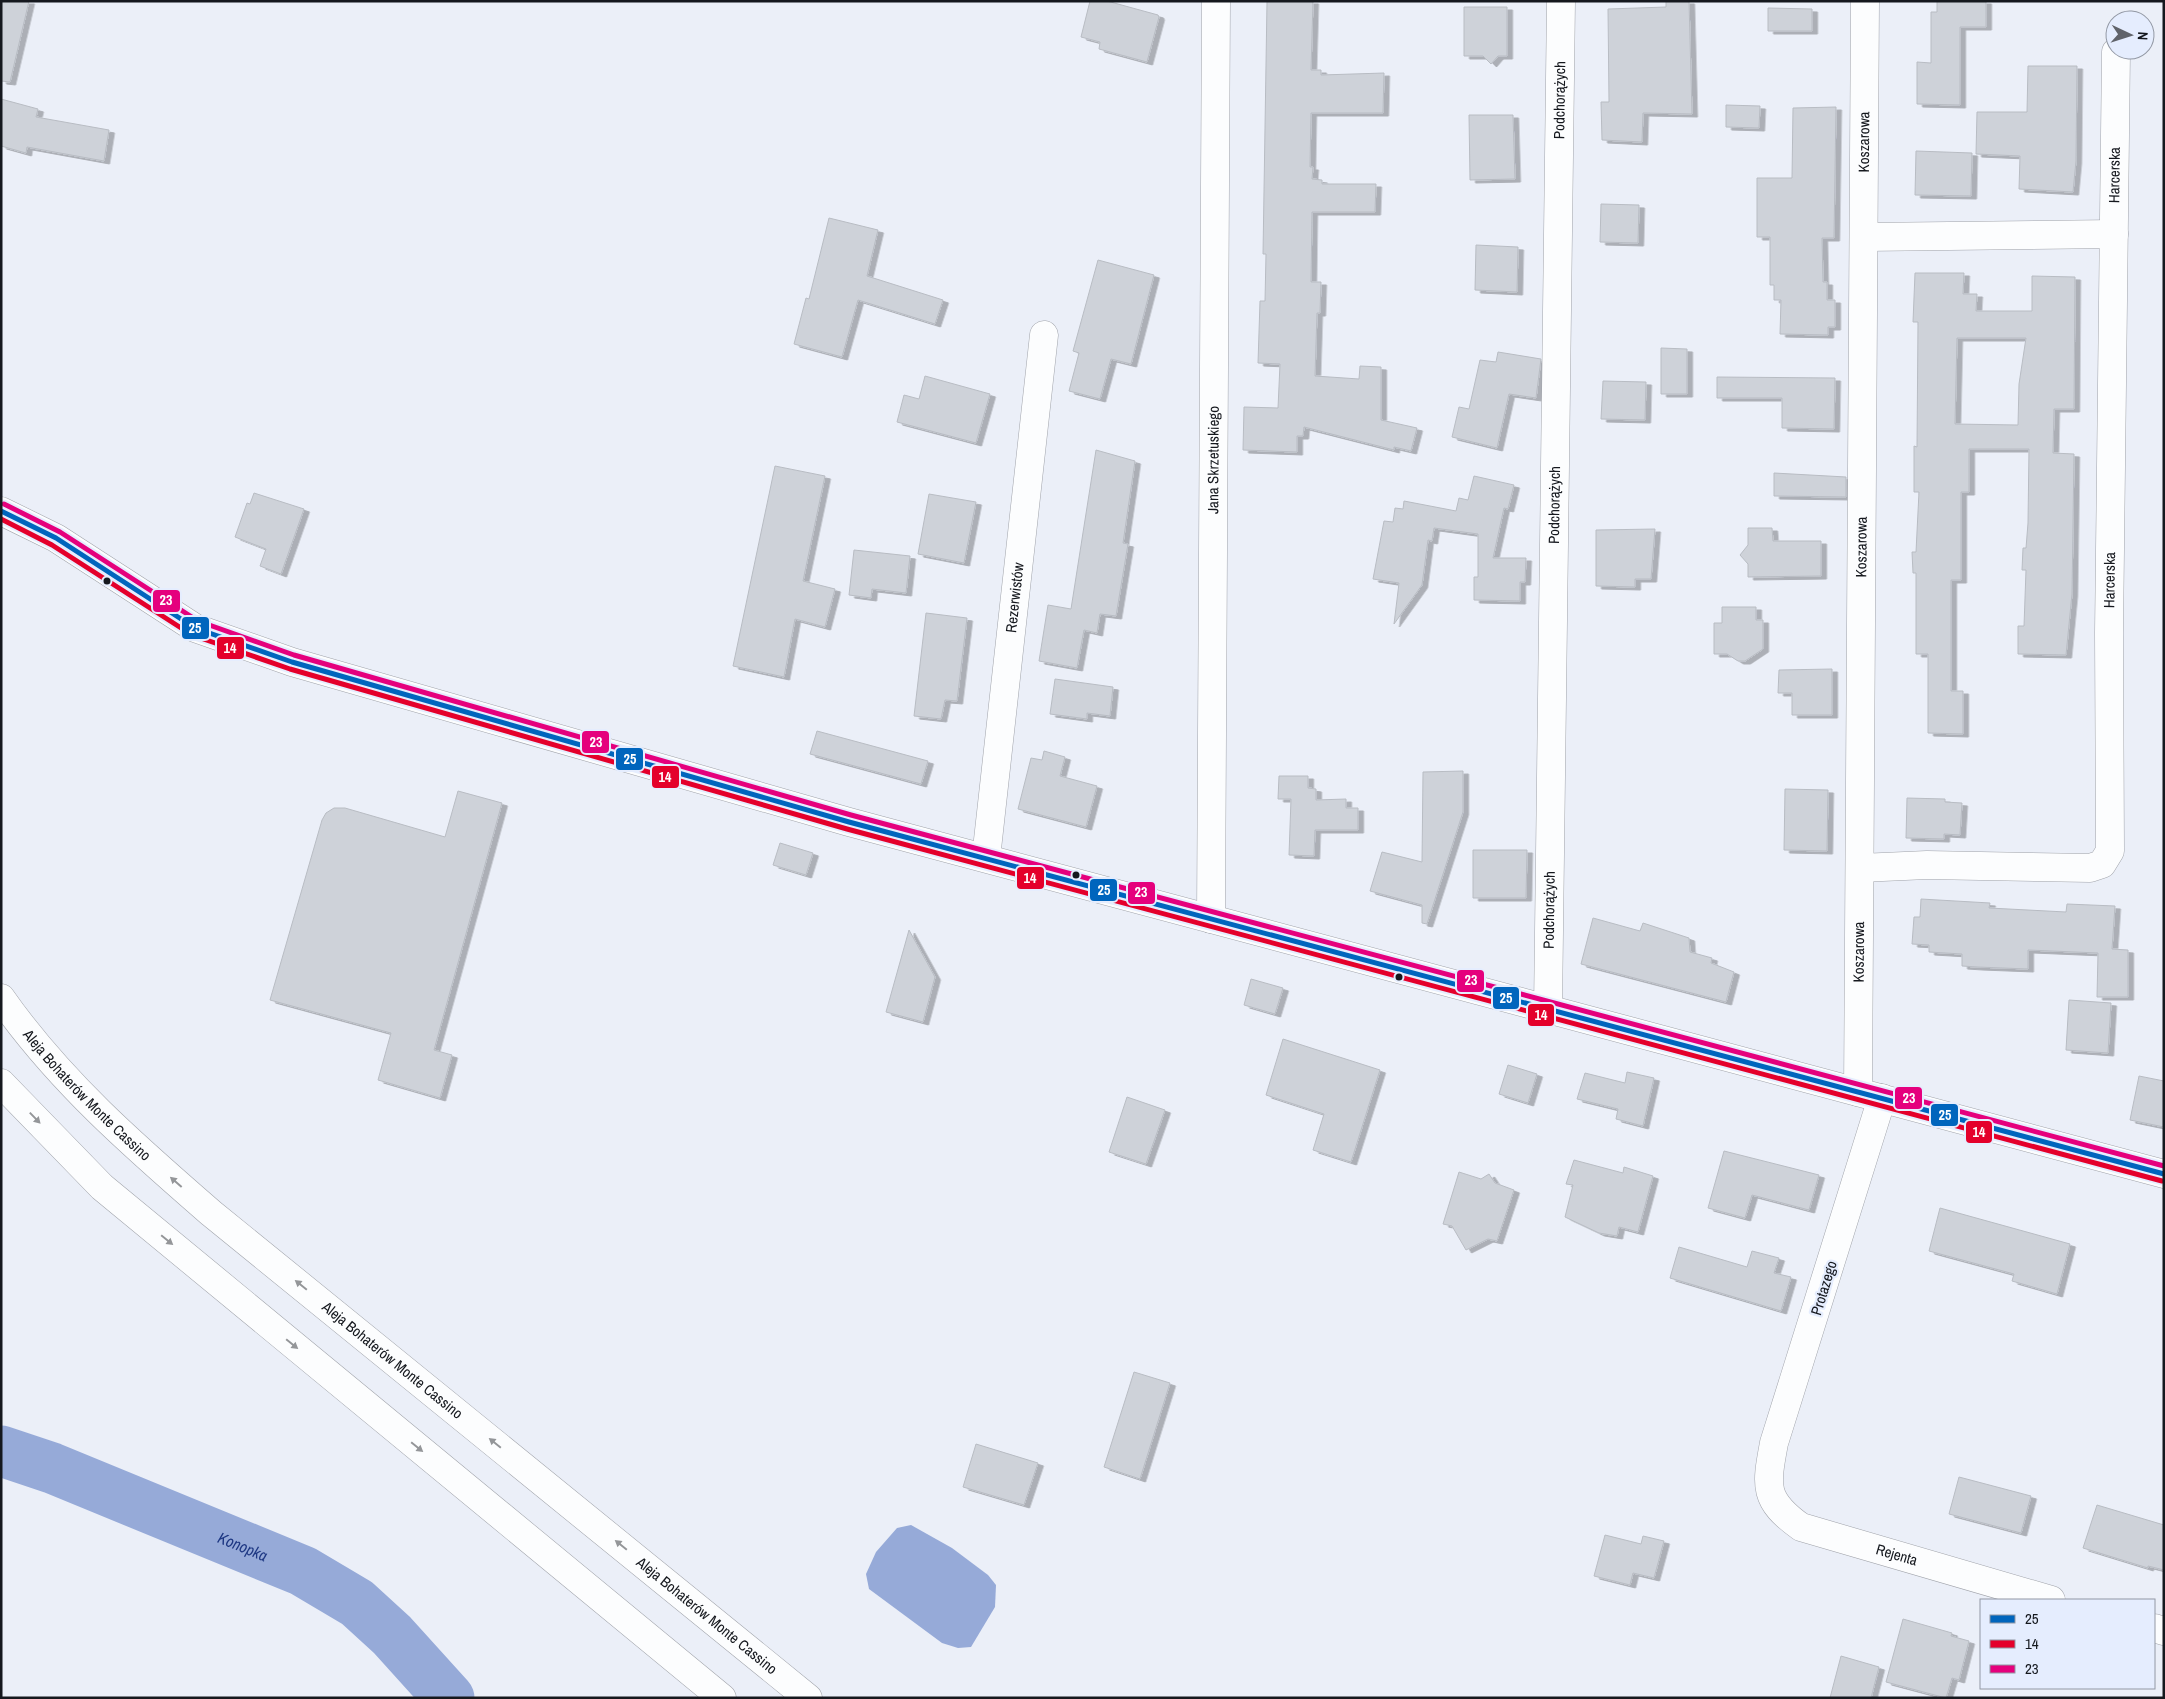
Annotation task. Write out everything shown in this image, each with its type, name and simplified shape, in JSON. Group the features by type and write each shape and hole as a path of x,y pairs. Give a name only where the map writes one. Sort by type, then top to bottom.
{"street":[{"name":"Jana Skrzetuskiego","path":"1211,919 1216,1"},
{"name":"Podchorążych","path":"1548,1009 1561,1"},
{"name":"Koszarowa","path":"1865,1 1860,868 1870,1095"},
{"name":"Harcerska","path":"1860,868 1927,865 2090,868 2102,864 2110,851 2109,633 2116,60"},
{"path":"1864,237 2114,234"},
{"name":"Rezerwistów","path":"986,858 1044,336"},
{"path":"1,511 56,538 194,628 292,662 849,822 2164,1174"},
{"name":"Aleja Bohaterów Monte Cassino","path":"1,998 25,1032 72,1086 135,1146 219,1219 808,1698"},
{"path":"1,1083 102,1186 722,1698"},
{"name":"Protazego","path":"1768,1477 1774,1443 1870,1095"},
{"name":"Rejenta","path":"1768,1477 1774,1500 1784,1515 1802,1527 2048,1599"}],"water":[{"path":"911,1525 952,1548 988,1575 996,1585 995,1607 971,1647 958,1648 942,1643 869,1589 866,1574 876,1552 897,1528"}],"building":[{"path":"1,1 29,1 10,82 1,81"},
{"path":"1090,1 1107,1 1158,15 1147,62 1099,49 1100,42 1081,37"},
{"path":"1267,1 1313,1 1311,70 1321,70 1321,75 1384,73 1383,113 1311,113 1310,167 1313,167 1312,179 1322,180 1322,184 1376,184 1375,212 1312,212 1311,282 1321,282 1320,313 1317,313 1315,376 1359,379 1360,366 1381,367 1381,420 1417,428 1411,451 1394,447 1394,450 1304,427 1303,436 1297,436 1297,452 1243,450 1244,407 1278,408 1280,364 1258,363 1260,301 1265,301 1266,254 1263,254"},
{"path":"1666,1 1689,1 1692,114 1643,113 1642,142 1602,140 1601,102 1609,102 1608,9 1666,7"},
{"path":"1937,1 1986,1 1986,27 1960,27 1960,105 1917,104 1917,62 1931,63 1931,12 1937,12"},
{"path":"1464,7 1507,7 1507,56 1498,56 1491,64 1483,56 1464,56"},
{"path":"1768,8 1812,9 1812,31 1768,31"},
{"path":"2028,66 2077,66 2076,161 2073,192 2019,189 2020,156 1976,154 1977,112 2027,112"},
{"path":"1,99 38,109 36,117 109,130 104,161 27,147 26,153 1,146"},
{"path":"1726,105 1760,106 1759,128 1726,127"},
{"path":"1836,107 1834,238 1822,238 1823,282 1827,282 1827,300 1835,300 1835,327 1828,327 1828,335 1780,334 1781,300 1774,300 1774,285 1770,285 1770,237 1757,237 1757,178 1792,178 1793,108"},
{"path":"1469,115 1513,115 1515,179 1470,180"},
{"path":"1916,151 1972,153 1971,196 1915,195"},
{"path":"1601,204 1639,205 1638,243 1600,242"},
{"path":"829,218 878,230 867,276 943,300 935,324 858,300 842,357 794,344 806,298 809,299"},
{"path":"1476,245 1518,247 1517,292 1475,290"},
{"path":"1098,260 1154,275 1131,364 1111,359 1100,399 1069,391 1079,353 1073,351"},
{"path":"1915,273 1964,273 1963,294 1977,294 1976,311 2032,311 2032,276 2075,277 2074,409 2054,409 2053,453 2074,454 2072,594 2066,655 2018,654 2018,626 2024,626 2026,570 2022,570 2023,548 2026,548 2028,523 2029,449 1969,449 1969,492 1961,492 1961,580 1951,580 1951,691 1963,691 1963,734 1928,733 1928,654 1916,654 1916,573 1913,573 1912,552 1916,552 1919,492 1914,492 1914,446 1917,447 1918,322 1913,322","holes":["1957,338 2026,338 2019,384 2018,425 1955,424"]},
{"path":"1661,348 1687,349 1687,394 1661,394"},
{"path":"1498,352 1541,359 1536,398 1509,394 1497,448 1452,437 1459,407 1469,409 1480,360 1496,362"},
{"path":"925,376 990,394 976,443 897,422 904,395 919,399"},
{"path":"1717,377 1835,378 1834,429 1782,428 1782,398 1717,398"},
{"path":"1603,381 1646,382 1645,420 1601,419"},
{"path":"1096,450 1135,461 1123,543 1128,544 1116,616 1100,614 1097,633 1084,630 1077,668 1039,661 1048,605 1071,609"},
{"path":"775,466 825,476 803,581 835,589 825,627 795,619 784,677 733,666"},
{"path":"1774,473 1846,477 1846,497 1774,496"},
{"path":"1474,476 1514,485 1508,509 1504,508 1493,558 1526,558 1525,582 1520,582 1520,601 1474,600 1474,577 1478,577 1478,534 1434,528 1432,541 1428,540 1422,585 1394,624 1399,583 1373,579 1384,521 1393,522 1395,508 1403,509 1404,501 1456,511 1459,498 1468,500"},
{"path":"254,493 304,509 281,574 260,566 266,549 235,537 247,503 250,504"},
{"path":"929,494 976,502 964,563 918,554"},
{"path":"1748,528 1772,528 1773,541 1821,541 1821,576 1748,577 1748,564 1740,555 1748,545"},
{"path":"1655,529 1651,579 1635,579 1635,587 1596,586 1596,530"},
{"path":"854,550 910,556 906,593 872,589 871,598 849,595"},
{"path":"1722,607 1756,607 1756,620 1763,620 1763,649 1745,661 1738,661 1727,654 1714,654 1714,623 1722,623"},
{"path":"926,613 967,618 957,701 945,700 941,719 914,716"},
{"path":"1832,669 1832,715 1792,715 1792,693 1778,693 1779,670"},
{"path":"1055,679 1113,687 1110,716 1087,713 1087,719 1050,714"},
{"path":"817,731 928,761 921,784 810,754"},
{"path":"1044,751 1065,757 1060,776 1097,786 1086,827 1018,809 1031,758 1042,760"},
{"path":"1463,771 1463,812 1427,924 1422,923 1422,905 1370,891 1382,852 1422,862 1423,772"},
{"path":"1279,776 1308,776 1308,788 1316,789 1316,800 1346,799 1346,808 1358,808 1358,830 1315,830 1314,856 1289,855 1291,799 1278,799"},
{"path":"1785,789 1828,790 1827,851 1784,850"},
{"path":"458,791 502,803 434,1050 452,1055 440,1098 378,1080 391,1033 270,1000 322,820 326,813 334,808 345,808 445,837"},
{"path":"1907,798 1945,799 1945,802 1962,803 1960,835 1944,834 1944,839 1906,838"},
{"path":"780,843 813,853 806,875 773,865"},
{"path":"1473,850 1527,850 1526,898 1473,898"},
{"path":"1921,899 1990,903 1989,908 2066,912 2067,904 2115,906 2112,949 2128,950 2128,997 2097,997 2098,953 2028,950 2028,969 1977,967 1962,966 1962,954 1929,952 1929,945 1912,944 1914,917 1920,917"},
{"path":"1593,918 1640,931 1643,923 1689,938 1690,952 1712,958 1711,963 1734,972 1726,1002 1581,964"},
{"path":"909,930 935,977 923,1022 886,1012"},
{"path":"1251,979 1283,988 1275,1014 1244,1005"},
{"path":"2069,1000 2111,1003 2108,1053 2066,1050"},
{"path":"1283,1039 1380,1070 1351,1162 1313,1150 1324,1114 1266,1095"},
{"path":"1508,1065 1537,1074 1528,1103 1499,1094"},
{"path":"1627,1072 1654,1078 1643,1126 1616,1119 1618,1109 1577,1099 1585,1073 1625,1083"},
{"path":"2139,1076 2164,1081 2164,1127 2130,1120"},
{"path":"1127,1097 1165,1110 1146,1164 1109,1152"},
{"path":"1724,1151 1819,1175 1809,1210 1752,1195 1745,1218 1708,1208"},
{"path":"1574,1160 1623,1173 1624,1167 1653,1176 1638,1232 1619,1227 1617,1236 1599,1233 1565,1217 1573,1185 1566,1184"},
{"path":"1459,1172 1481,1179 1489,1174 1495,1183 1514,1190 1497,1241 1488,1239 1466,1250 1452,1226 1443,1224"},
{"path":"1940,1208 2070,1244 2057,1294 2012,1281 2014,1274 1929,1251"},
{"path":"1679,1247 1747,1267 1752,1251 1779,1258 1774,1273 1791,1277 1781,1311 1670,1278"},
{"path":"1134,1372 1170,1383 1140,1479 1104,1467"},
{"path":"976,1444 1038,1463 1024,1505 963,1487"},
{"path":"1959,1477 2031,1496 2021,1533 1949,1514"},
{"path":"2097,1505 2164,1525 2164,1570 2148,1566 2148,1568 2083,1548"},
{"path":"1605,1535 1641,1544 1643,1536 1664,1541 1654,1578 1633,1573 1630,1585 1594,1576"},
{"path":"1903,1619 1952,1633 1951,1636 1969,1641 1959,1680 1952,1678 1946,1698 1886,1682"},
{"path":"1841,1656 1879,1667 1871,1698 1830,1698"}],"waterway":[{"name":"Konopka","path":"1,1451 52,1468 303,1571 357,1603 392,1635 449,1698"}],"transit line":[{"name":"23","path":"4,504 60,532 198,621 294,655 851,815 2164,1166"},
{"name":"25","path":"1,511 56,538 195,628 292,662 849,822 2164,1174"},
{"name":"14","path":"1,519 52,545 192,635 290,669 847,829 2162,1181"}]}
